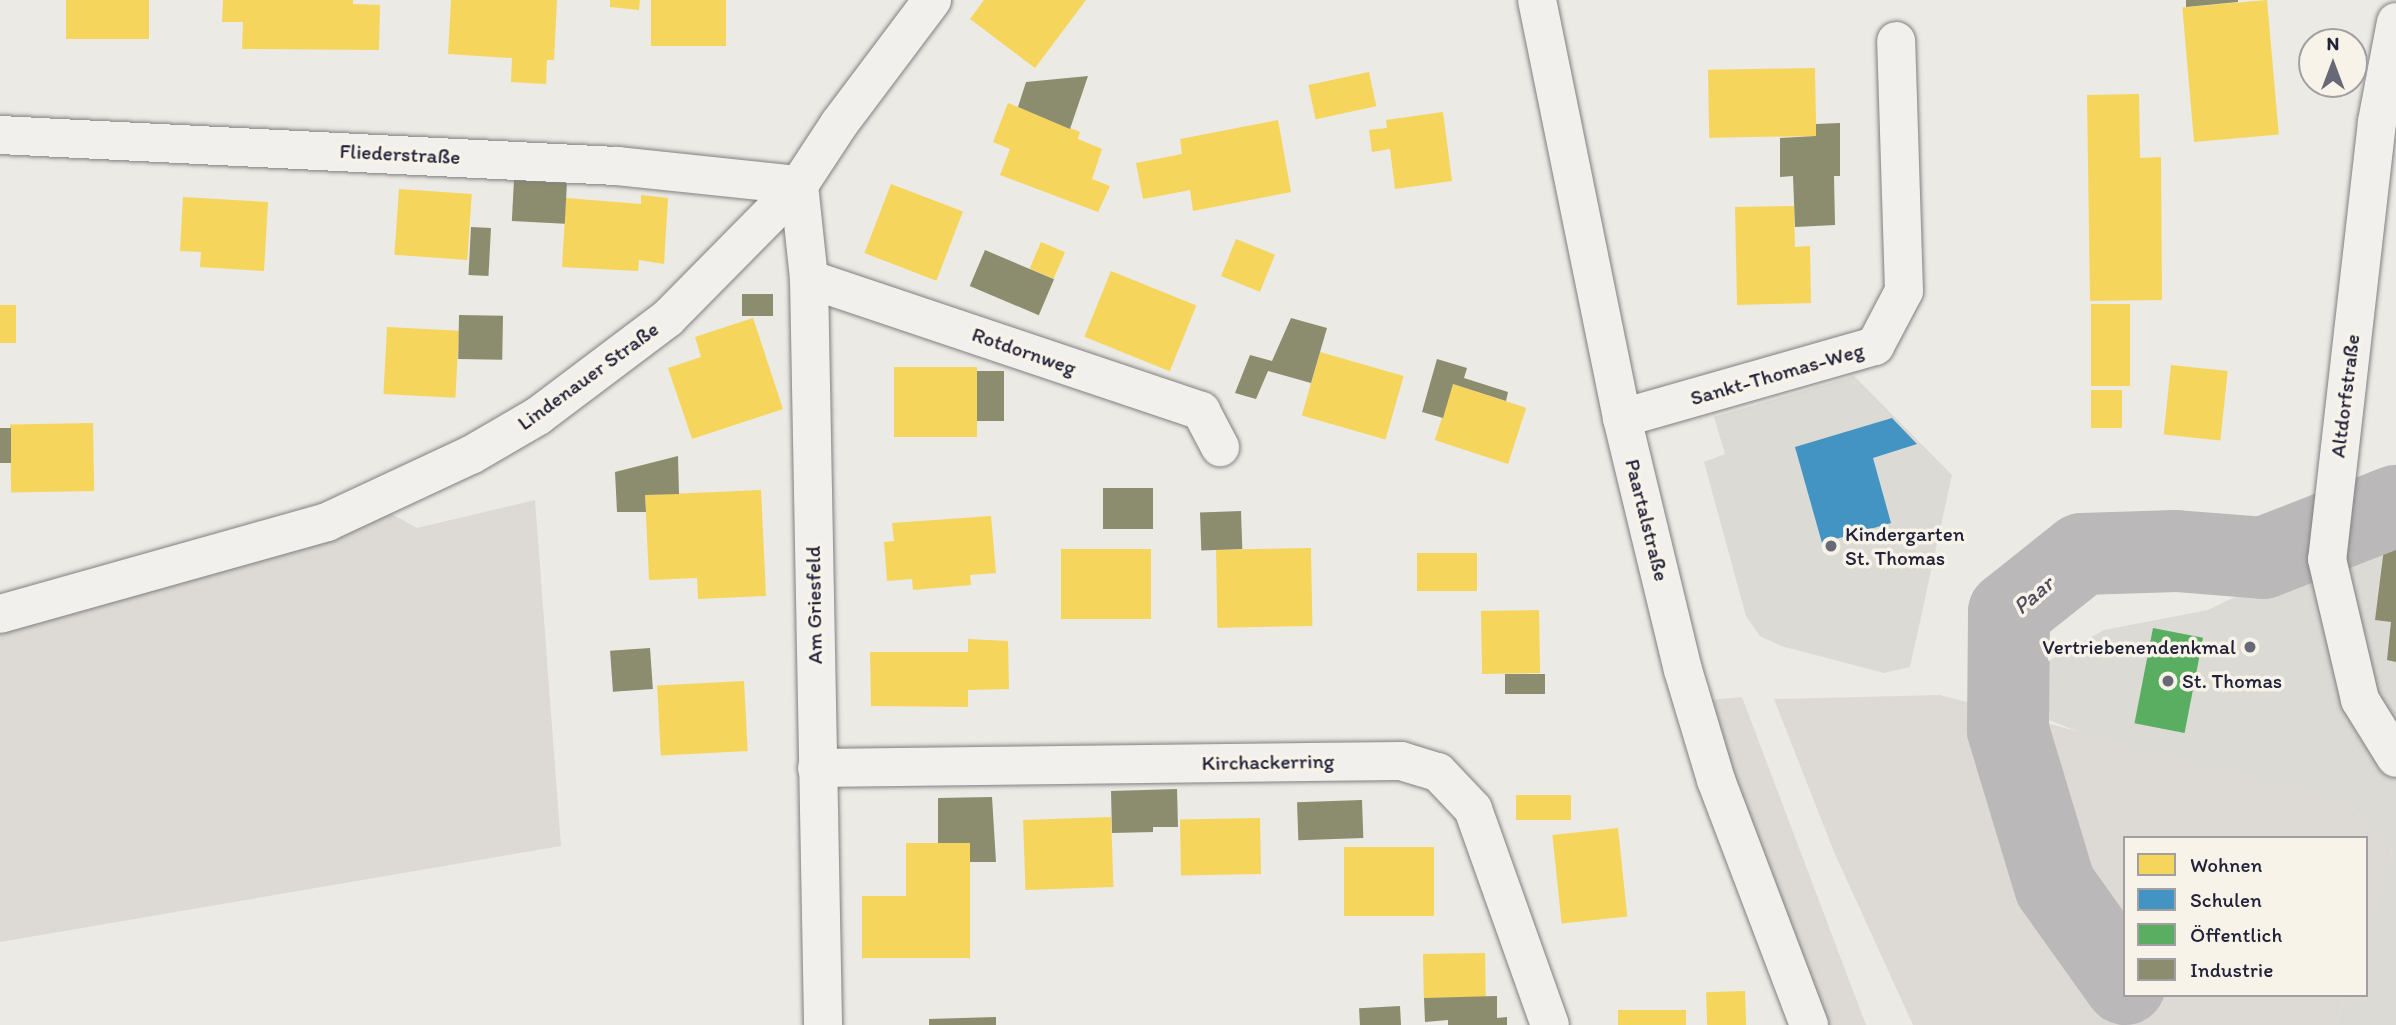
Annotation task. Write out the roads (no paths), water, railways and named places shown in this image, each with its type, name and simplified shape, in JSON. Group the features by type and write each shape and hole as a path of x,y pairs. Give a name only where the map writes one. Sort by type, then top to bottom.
{"street":[{"name":"Lindenauer Straße","path":"0,614 327,522 471,455 538,416 668,318 799,185 839,124 932,0"},
{"name":"Paartalstraße","path":"1537,0 1622,418 1683,670 1716,780 1810,1025"},
{"name":"Altdorfstraße","path":"2396,22 2377,122 2327,559 2360,700 2396,758"},
{"name":"Sankt-Thomas-Weg","path":"1622,418 1875,346 1904,291 1896,41"},
{"name":"Fliederstraße","path":"0,135 617,166 799,185"},
{"name":"Am Griesfeld","path":"799,185 809,279 823,1025"},
{"name":"Rotdornweg","path":"809,279 1201,411 1220,447"},
{"name":"Kirchackerring","path":"817,768 1401,761 1438,772 1472,809 1550,1025"}],"waterway":[{"name":"Paar","path":"2123,981 2055,886 2008,730 2009,612 2082,554 2176,551 2263,558 2396,506"}],"place":[{"name":"Kindergarten St. Thomas","path":"1831,546"},
{"name":"Vertriebenendenkmal","path":"2250,647"},
{"name":"St. Thomas","path":"2168,681"}]}
